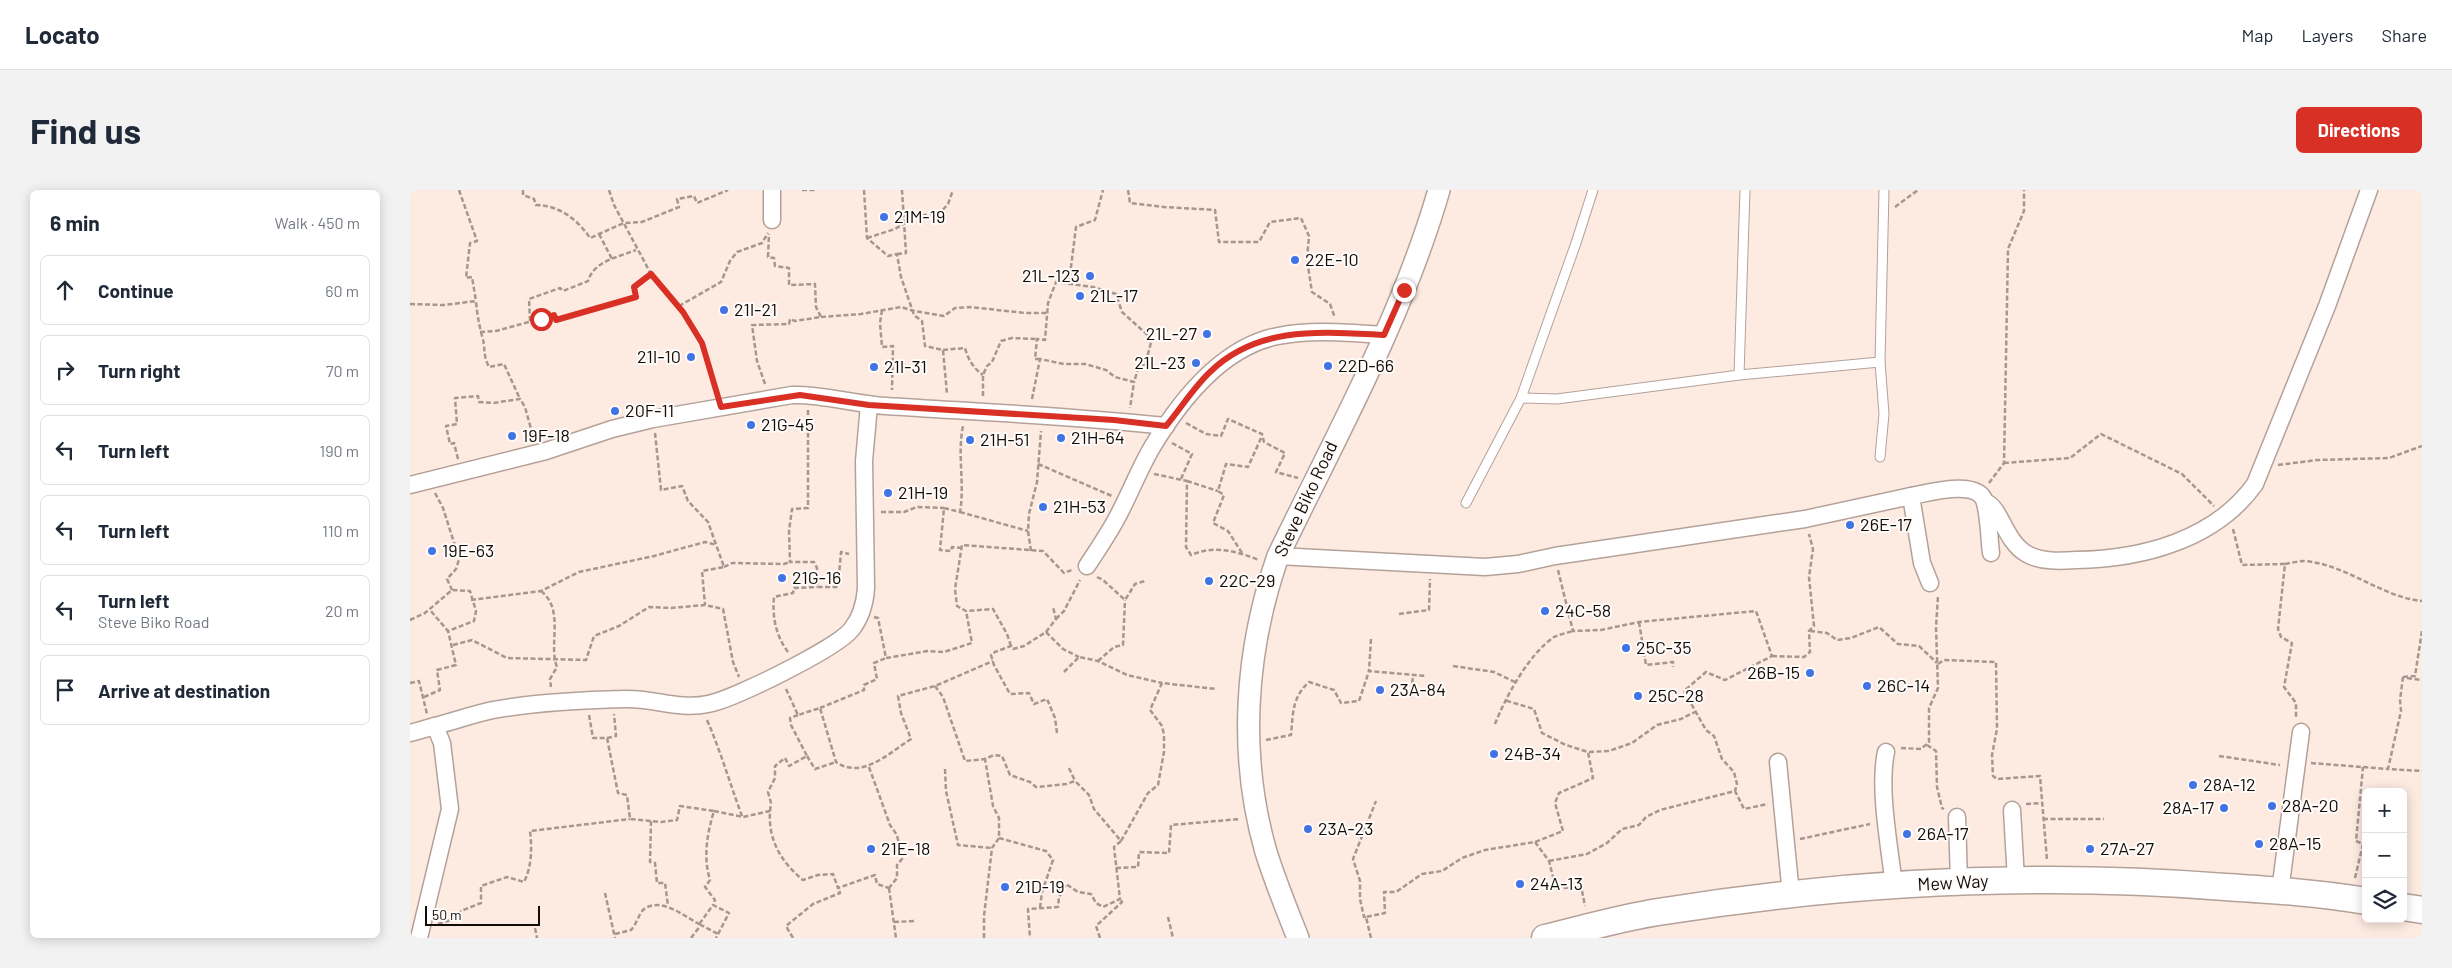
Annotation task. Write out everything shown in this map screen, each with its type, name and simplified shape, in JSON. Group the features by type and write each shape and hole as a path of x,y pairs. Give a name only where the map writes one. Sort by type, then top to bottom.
{"main road":[{"name":"Mew Way","path":"1545,938 1656,912 1791,895 1959,882 2016,880 2174,883 2280,891 2360,890"},
{"path":"2407,908 2422,910"}],"street":[{"path":"770,226 772,190"},
{"name":"Steve Biko Road","path":"1298,938 1266,852 1258,811 1249,738 1253,649 1276,561 1384,335 1419,250 1439,190"},
{"path":"1276,561 1510,565 1555,556 1805,519 1911,496 1965,488 1974,490 1994,507 2010,540 2017,548 2031,556 2060,561 2114,558 2150,551 2199,533 2225,517 2238,505 2255,484 2327,306 2369,190"},
{"path":"1087,566 1124,504 1140,470 1167,425 1208,373 1219,364 1241,350 1276,336 1315,332 1384,335"},
{"path":"410,485 536,454 653,419 770,398 807,395 869,405 1167,425"},
{"path":"410,733 492,711 545,703 641,700 676,706 702,705 716,702 780,673 839,642 853,628 861,613 866,588 864,461 869,405"},
{"path":"1911,496 1922,563 1930,583"},
{"path":"1983,498 1991,553"},
{"path":"419,938 425,920 450,809 442,743 435,726"},
{"path":"2280,891 2301,732"},
{"path":"1886,752 1884,769 1886,821 1894,886"},
{"path":"1778,762 1791,895"},
{"path":"2012,810 2016,880"},
{"path":"1957,818 1959,882"}],"lane":[{"path":"1466,503 1521,398 1593,190"},
{"path":"1739,375 1745,190"},
{"path":"1880,457 1884,414 1880,362 1884,190"},
{"path":"1521,398 1557,399 1739,375 1880,362"}],"path":[{"path":"459,190 477,241 470,242 466,278 472,277 483,356 489,367 504,364 532,431 536,454"},
{"path":"522,190 523,195 534,199 536,205 554,208 576,220 590,238 624,223 642,222 679,207 677,199 694,196"},
{"path":"608,190 614,205 631,234 636,250 651,274 679,306 702,343 721,407"},
{"path":"691,190 697,203 728,190"},
{"path":"802,190 815,190"},
{"path":"864,190 867,238 888,256 906,253 903,230 905,222 902,190"},
{"path":"867,238 895,229 917,216 940,214 948,204 953,190"},
{"path":"1069,283 1076,227 1095,220 1103,190"},
{"path":"1128,190 1130,203 1164,208 1215,210 1219,242 1259,242 1270,222 1301,218 1308,236 1307,260 1312,292 1330,304 1342,333"},
{"path":"1983,498 2004,463 2008,249 2024,211 2024,190"},
{"path":"679,306 721,282 730,261 738,252 762,243 770,226"},
{"path":"770,226 768,257 774,258 776,266 790,268 790,285 815,284 816,306 822,317"},
{"path":"599,234 612,259"},
{"path":"530,321 529,299 588,281 598,265 636,250"},
{"path":"897,254 901,277 914,315 922,322 925,346 943,350 965,348 968,358 976,370 983,374"},
{"path":"480,332 496,331 554,315 556,320 636,297 634,287 651,274"},
{"path":"960,512 963,483 960,463 961,434 974,412 986,366 992,362 1000,342 1012,338 1045,340 1049,313 1048,303 1056,282 1093,287 1116,294 1122,312 1152,339 1145,365 1139,366 1134,382 1128,422"},
{"path":"410,304 444,305 476,301"},
{"path":"770,398 757,361 752,326 789,324 790,319 795,322 901,307 914,312 944,316 955,308 970,307 1025,313 1049,313"},
{"path":"882,310 880,323 882,346 892,346 892,406"},
{"path":"1037,339 1035,359 1064,364 1086,364 1134,382"},
{"path":"943,350 948,410"},
{"path":"1031,550 1028,530 1029,514 1037,482 1036,415 1040,359"},
{"path":"790,562 789,531 792,510 808,508 807,395"},
{"path":"461,472 454,443 450,444 446,426 457,424 455,398 478,396 479,402 493,403 520,399"},
{"path":"653,419 661,490 682,486 688,500 708,522 718,545 724,568"},
{"path":"1167,425 1221,436 1228,419 1262,434"},
{"path":"1167,425 1192,454 1181,479"},
{"path":"1262,434 1264,442 1284,453 1276,472 1313,482"},
{"path":"1218,491 1226,464 1248,467 1262,434"},
{"path":"2004,463 2070,458 2101,434 2182,474 2231,524 2242,565 2285,564 2304,561 2347,572 2410,600 2422,601"},
{"path":"2260,468 2317,460 2389,458 2422,446"},
{"path":"1038,464 1104,492 1124,504"},
{"path":"1140,470 1181,479 1218,491 1224,495 1213,523 1228,531 1242,553"},
{"path":"431,480 435,495 443,508 457,552 460,553 456,569 447,578 452,590"},
{"path":"1187,481 1186,547 1191,555 1208,548 1276,561"},
{"path":"864,512 904,512 926,507 944,508 1028,530"},
{"path":"944,508 940,550 951,551 952,548 962,548"},
{"path":"1783,801 1744,809 1735,792 1738,784 1734,772 1722,759 1714,736 1706,730 1682,691 1706,672 1725,680 1772,656 1804,657 1810,652 1809,631 1814,626 1809,577 1813,549 1805,519"},
{"path":"471,600 540,592 579,572 654,556 705,542 718,545"},
{"path":"1087,566 1064,611 1046,632 1024,646 1013,649 993,609 966,611 957,606 955,589 962,545 1043,551 1064,573 1081,564 1087,566 1093,575 1103,580 1126,600"},
{"path":"803,660 788,653 779,640 773,607 774,597 793,593 794,588 838,587 841,552 866,557"},
{"path":"1555,556 1573,631"},
{"path":"706,605 702,571 724,568 732,563 784,564 790,562 814,562 817,568 817,587"},
{"path":"2285,564 2278,629 2281,637 2292,643 2284,687 2296,703 2296,729 2301,732"},
{"path":"1399,614 1429,610 1430,565"},
{"path":"1098,661 1114,647 1123,645 1126,600 1135,584 1145,581"},
{"path":"1927,745 1929,708 1938,692 1936,627 1939,598 1930,583"},
{"path":"410,620 430,610 452,590 470,591 471,600 476,611 474,621 448,630"},
{"path":"540,592 548,597 556,629 554,660 557,667 550,678 552,697 545,703"},
{"path":"453,645 472,640 507,658 586,660 594,636 619,626 649,607 671,608 706,605 723,609 733,662 743,690"},
{"path":"1053,608 1056,619"},
{"path":"424,697 440,690 436,670 456,665 453,645 448,630 430,610"},
{"path":"836,762 815,769 791,725 790,718 864,690 864,685 876,679 874,664 886,658 928,651 944,652 972,643 966,611"},
{"path":"1495,724 1504,700 1537,653 1555,636 1573,631 1601,630 1639,622 1756,611 1772,656"},
{"path":"861,613 878,618 886,658"},
{"path":"1639,622 1646,665 1673,662 1672,667"},
{"path":"1809,631 1827,633 1837,640 1851,638 1879,627 1898,644 1919,646 1938,664"},
{"path":"2403,677 2415,676 2422,631"},
{"path":"1046,632 1063,649 1079,657 1098,661 1127,675 1162,683 1216,689"},
{"path":"1249,738 1272,740 1291,735 1293,710 1300,690 1309,682 1334,690 1341,703 1359,702 1369,671 1371,639"},
{"path":"1011,646 994,652 991,655 1010,694 1029,693 1034,704 1047,698 1055,718 1057,733"},
{"path":"1064,672 1079,657"},
{"path":"820,708 836,762 844,767 869,767 911,739 900,713 898,696 935,686 993,660"},
{"path":"1938,664 1944,660 1996,662 1997,729 1992,755 1993,776 1997,779 2040,776 2047,843 2047,863"},
{"path":"1453,666 1471,667 1479,671 1494,672 1517,683"},
{"path":"1369,671 1426,676"},
{"path":"780,673 798,715"},
{"path":"1411,698 1413,676"},
{"path":"2403,677 2422,680"},
{"path":"2388,769 2401,711 2400,700 2403,677"},
{"path":"410,683 419,680 428,721 433,720 435,726"},
{"path":"1100,938 1096,926 1122,902 1120,899 1114,847 1121,841 1148,793 1158,785 1164,752 1164,735 1162,726 1150,710 1162,683"},
{"path":"935,686 943,697 966,761 1001,755 1010,774 1030,782 1036,787 1066,784 1075,781"},
{"path":"588,701 593,738 607,738 616,736 613,700"},
{"path":"1504,700 1534,709 1542,733 1566,745 1588,752 1610,751 1632,743 1657,725 1680,719 1695,712"},
{"path":"702,705 742,817"},
{"path":"607,738 618,794 627,795 630,819"},
{"path":"1886,752 1893,748 1921,749 1927,745"},
{"path":"1927,745 1936,751 1937,787 1942,808 1957,818"},
{"path":"1366,917 1385,913 1384,892 1396,892 1422,874 1442,871 1462,858 1485,850 1535,842 1563,831 1555,803 1559,793 1593,778 1588,752"},
{"path":"792,938 786,926 813,904 840,893 833,874 818,875 804,880 787,866 769,828 771,802 768,792 775,778 775,766 785,758 790,766 807,756"},
{"path":"2219,756 2297,765 2422,771"},
{"path":"984,938 984,916 992,848 999,838 998,818 993,806 985,759"},
{"path":"869,767 890,824 897,835 902,859 897,865 897,878 889,888 896,938"},
{"path":"2360,890 2363,844 2356,841 2362,767"},
{"path":"1069,768 1075,781 1088,795 1094,809 1121,841"},
{"path":"945,769 946,791 958,845 992,848"},
{"path":"1549,862 1587,854 1607,843 1622,829 1639,825 1646,817 1660,810 1735,792"},
{"path":"1371,938 1360,899 1360,881 1354,859 1376,801"},
{"path":"425,920 438,924 454,919 461,911 480,903 481,886 507,877 524,882 528,874 532,848 530,831 630,819 651,821 677,820 680,806 742,817 770,812"},
{"path":"691,938 702,925 700,924 715,900 706,887 710,880 706,849 714,811"},
{"path":"1116,868 1138,867 1140,852 1169,853 1171,825 1205,821 1233,821 1258,811"},
{"path":"2043,819 2104,819"},
{"path":"651,821 650,862 655,863 658,883 665,883 668,906"},
{"path":"1787,843 1846,828 1886,821"},
{"path":"999,838 1046,851 1053,860 1042,892 1040,908"},
{"path":"1535,842 1549,862 1556,889 1581,886 1586,914"},
{"path":"838,888 875,876 877,884 889,888"},
{"path":"1030,938 1028,908 1058,907 1059,897 1066,884 1078,892 1091,894 1096,903 1103,907 1120,899"},
{"path":"605,893 615,938"},
{"path":"713,905 729,913 716,938"},
{"path":"615,934 631,930 643,910 652,906 668,906 718,934"},
{"path":"1168,917 1173,938"},
{"path":"894,922 914,921"},
{"path":"535,928 537,938"}],"place":[{"name":"21M-19","path":"884,217"},
{"name":"22E-10","path":"1295,260"},
{"name":"21L-123","path":"1090,276"},
{"name":"21L-17","path":"1080,296"},
{"name":"21I-21","path":"724,310"},
{"name":"21L-27","path":"1207,334"},
{"name":"21I-10","path":"691,357"},
{"name":"21L-23","path":"1196,363"},
{"name":"22D-66","path":"1328,366"},
{"name":"21I-31","path":"874,367"},
{"name":"20F-11","path":"615,411"},
{"name":"21G-45","path":"751,425"},
{"name":"19F-18","path":"512,436"},
{"name":"21H-64","path":"1061,438"},
{"name":"21H-51","path":"970,440"},
{"name":"21H-19","path":"888,493"},
{"name":"21H-53","path":"1043,507"},
{"name":"26E-17","path":"1850,525"},
{"name":"19E-63","path":"432,551"},
{"name":"21G-16","path":"782,578"},
{"name":"22C-29","path":"1209,581"},
{"name":"24C-58","path":"1545,611"},
{"name":"25C-35","path":"1626,648"},
{"name":"26B-15","path":"1810,673"},
{"name":"26C-14","path":"1867,686"},
{"name":"23A-84","path":"1380,690"},
{"name":"25C-28","path":"1638,696"},
{"name":"24B-34","path":"1494,754"},
{"name":"28A-12","path":"2193,785"},
{"name":"28A-20","path":"2272,806"},
{"name":"28A-17","path":"2224,808"},
{"name":"23A-23","path":"1308,829"},
{"name":"26A-17","path":"1907,834"},
{"name":"28A-15","path":"2259,844"},
{"name":"21E-18","path":"871,849"},
{"name":"27A-27","path":"2090,849"},
{"name":"24A-13","path":"1520,884"},
{"name":"21D-19","path":"1005,887"}],"route":[{"path":"541,319 554,315 556,320 636,297 634,287 651,274 683,312 702,343 721,407 770,398 807,395 869,405 1114,420 1166,426 1208,373 1229,356 1264,340 1293,333 1384,335 1404,290"}]}
